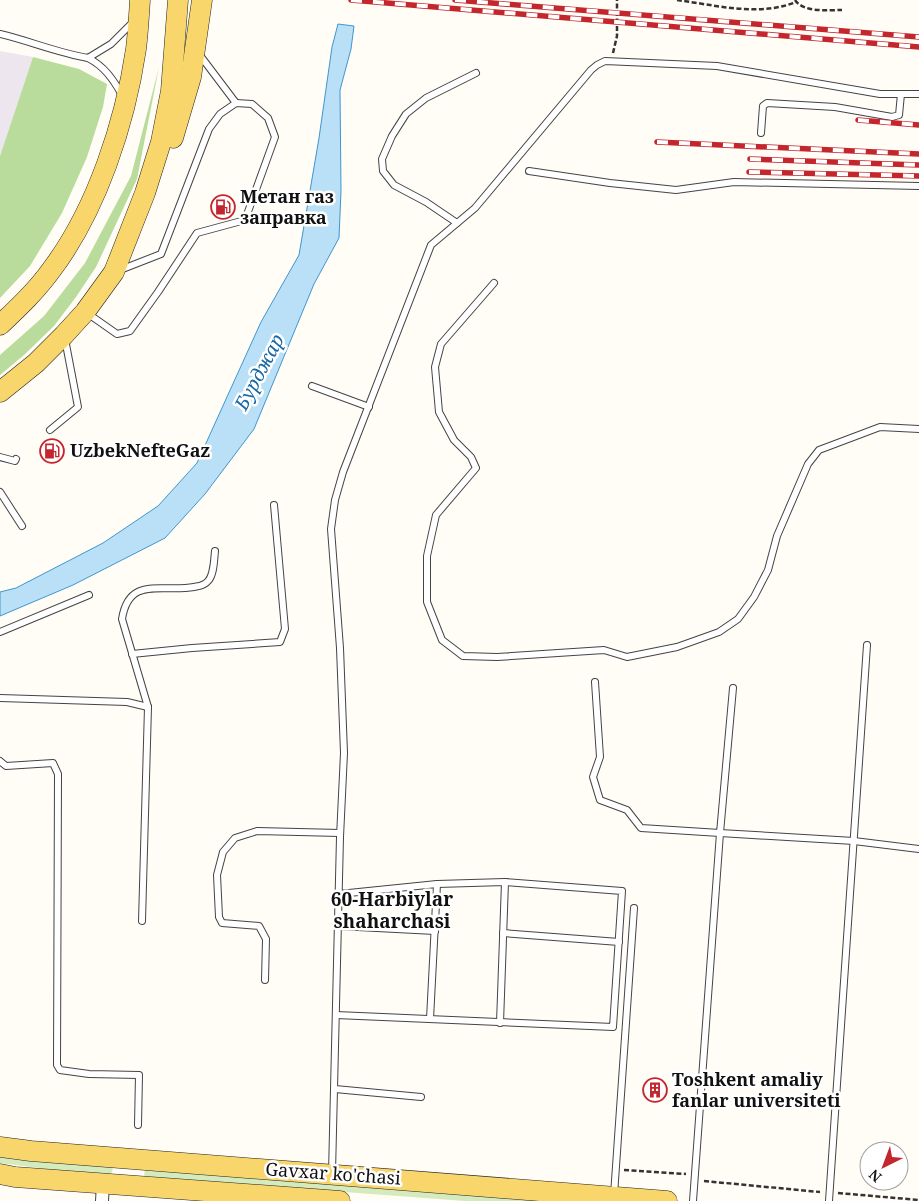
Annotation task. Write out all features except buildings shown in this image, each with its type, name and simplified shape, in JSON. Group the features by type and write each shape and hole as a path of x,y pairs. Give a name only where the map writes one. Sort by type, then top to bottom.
{"main road":[{"path":"114,272 148,184 161,142 171,91 178,0"},
{"path":"0,392 36,362 64,335 84,312 114,272 144,219 184,105 196,51 202,0"},
{"path":"0,325 36,289 53,268 74,237 88,210 102,176 126,102 136,48 140,8"},
{"name":"Gavxar ko'chasi","path":"0,1147 667,1201"},
{"path":"133,1186 127,1180 124,1173 127,1166 134,1159"},
{"name":"Gavxar ko'chasi","path":"0,1174 103,1192 133,1186 165,1192 210,1196 340,1201"}],"lane":[{"path":"88,58 111,44 140,8"},
{"path":"0,34 23,39 63,54 88,58 103,68 110,76 126,102"},
{"path":"196,51 236,103"},
{"path":"332,1174 340,833 344,754 340,648 331,529 339,486 431,245 475,208 597,65 612,61 717,66 880,94 919,94"},
{"path":"457,223 426,202 394,185 383,171 382,159 392,136 406,114 426,98 476,73"},
{"path":"761,133 763,106 767,103 835,107 892,117 899,114 901,94"},
{"path":"84,312 117,334 130,330 158,292 196,233 245,220 275,137 268,118 263,113 252,104 236,103 220,114 209,129 161,254 114,272"},
{"path":"529,171 610,183 676,190 734,182 919,186"},
{"path":"494,283 441,344 435,367 438,412 454,440 471,457 476,468 436,515 426,556 427,602 442,640 463,656 498,657 604,650 627,657 677,647 719,632 738,619 754,597 768,570 777,536 808,464 819,450 880,426 919,429"},
{"path":"50,430 78,407 64,335"},
{"path":"312,386 369,407"},
{"path":"0,457 15,461 16,459"},
{"path":"0,492 22,526"},
{"path":"132,654 280,642 285,629 274,505"},
{"path":"142,922 148,707 122,619 124,606 137,591 152,588 189,588 203,585 209,580 215,551"},
{"path":"0,632 89,595"},
{"path":"829,1201 867,645"},
{"path":"595,682 600,757 593,777 600,800 628,810 641,828 854,841 919,849"},
{"path":"693,1201 720,833 733,688"},
{"path":"0,698 127,702 148,707"},
{"path":"0,761 6,766 53,763 58,774 57,1065 60,1070 89,1074 138,1075 138,1125"},
{"path":"265,980 266,939 259,926 222,923 219,918 217,875 223,852 235,838 257,831 340,833"},
{"path":"336,1015 613,1028 622,891 505,882 437,884 339,894"},
{"path":"500,1022 505,882"},
{"path":"430,1020 437,884"},
{"path":"614,1197 634,908"},
{"path":"338,926 435,932"},
{"path":"503,933 619,942"},
{"path":"334,1089 421,1096"}],"path":[{"path":"612,61 616,36 617,0"},
{"path":"677,0 755,9 779,8 795,1 802,7 811,9 842,10"},
{"path":"616,1169 688,1174 694,1181 919,1200"}],"shaded area":[{"path":"0,51 33,57 0,156"}],"green space":[{"path":"33,57 79,69 107,84 103,107 87,157 62,213 30,266 0,298 0,156"},
{"path":"159,67 137,179 96,267 54,326 0,375 0,355 44,316 85,263 131,176"},
{"path":"0,1154 112,1166 113,1169 111,1174 54,1170 0,1163"},
{"path":"145,1168 565,1201 465,1201 144,1177"}],"water":[{"name":"Бурджар","path":"338,24 354,26 351,49 340,90 341,191 339,238 314,284 254,429 205,494 165,538 73,585 0,616 0,592 16,588 103,543 158,506 197,463 261,322 299,255 332,47"}],"railway":[{"path":"351,0 919,47"},
{"path":"455,0 919,37"},
{"path":"858,120 919,125"},
{"path":"657,142 919,154"},
{"path":"750,159 919,165"},
{"path":"749,172 919,176"}],"place":[{"name":"Метан газ заправка","path":"223,207"},
{"name":"UzbekNefteGaz","path":"52,451"},
{"name":"Toshkent amaliy fanlar universiteti","path":"655,1090"}],"district":[{"name":"60-Harbiylar shaharchasi","path":"392,910"}]}
